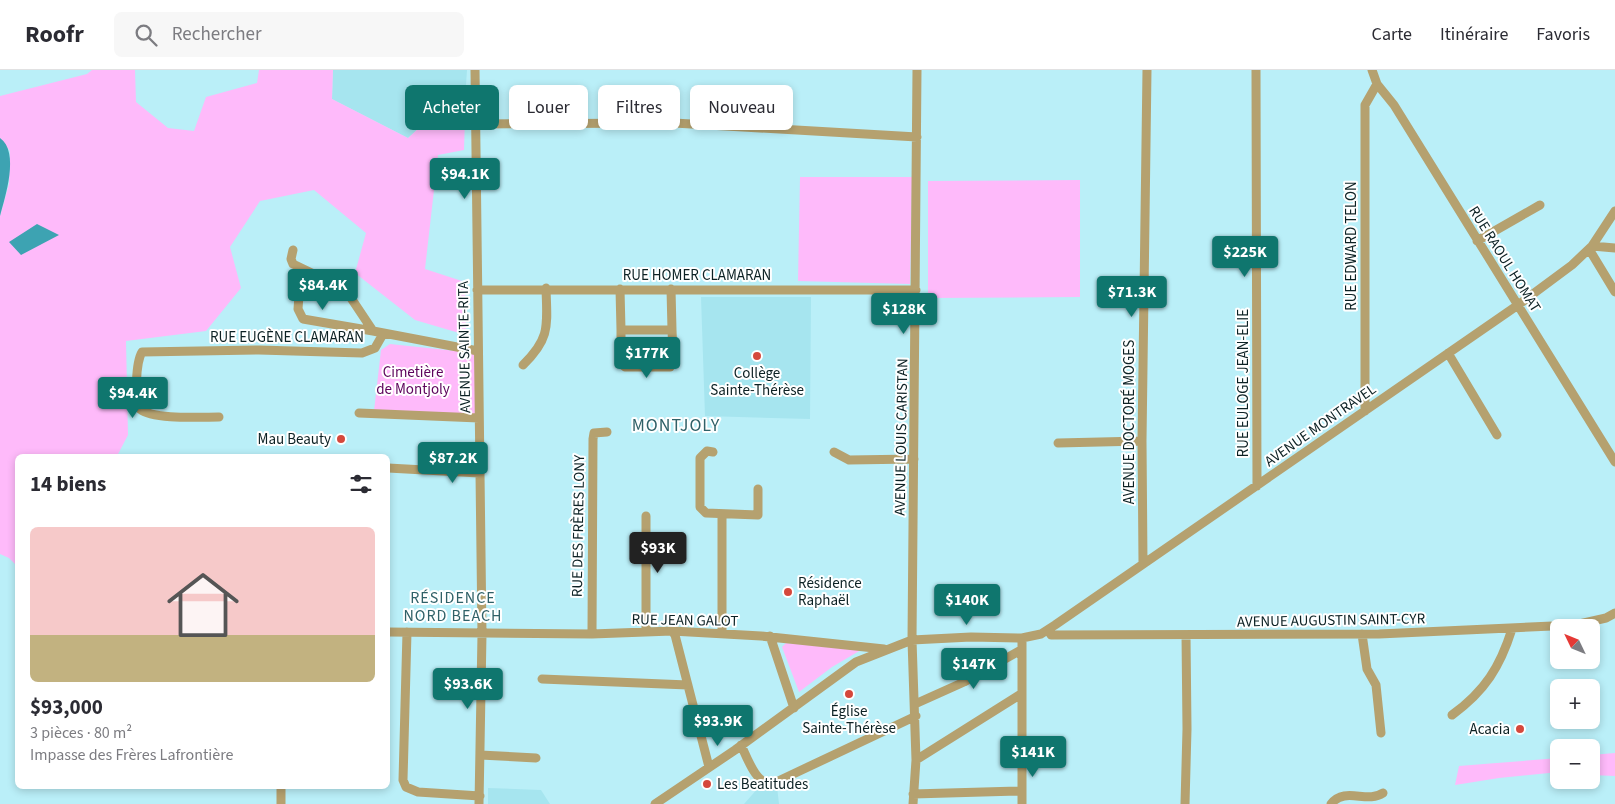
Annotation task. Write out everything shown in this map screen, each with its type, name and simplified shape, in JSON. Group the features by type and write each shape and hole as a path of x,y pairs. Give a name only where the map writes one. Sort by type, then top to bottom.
{"street":[{"name":"AVENUE SAINTE-RITA","path":"476,70 476,85"},
{"name":"AVENUE LOUIS CARISTAN","path":"912,804 916,760 912,640 918,70"},
{"name":"AVENUE DOCTORÉ MOGES","path":"1143,563 1142,441 1147,70"},
{"name":"RUE EULOGE JEAN-ELIE","path":"1256,70 1257,486"},
{"name":"RUE RAOUL HOMAT","path":"1372,70 1378,84 1394,105 1615,462"},
{"name":"RUE EDWARD TELON","path":"1365,411 1365,105 1378,84"},
{"path":"499,124 674,123 917,137"},
{"name":"AVENUE SAINTE-RITA","path":"476,130 482,634 480,800"},
{"path":"1477,241 1540,205"},
{"name":"AVENUE MONTRAVEL","path":"655,804 794,708 815,690 856,662 912,640 971,637 1022,638 1048,630 1518,305 1572,265 1591,248 1615,211"},
{"path":"1615,248 1591,248 1615,292"},
{"path":"293,250 291,262 345,289 373,331"},
{"path":"301,268 298,309 303,319 383,334"},
{"path":"523,364 538,350 547,329 546,288"},
{"name":"RUE HOMER CLAMARAN","path":"477,290 546,288 916,290"},
{"path":"620,289 621,364 630,368 670,367 673,353 671,288"},
{"path":"621,330 672,330"},
{"name":"RUE EUGÈNE CLAMARAN","path":"218,417 175,416 147,413 140,409 136,398 139,359 145,351 259,350 362,353 375,348 383,334 478,347"},
{"path":"1448,353 1497,435"},
{"path":"359,413 479,418"},
{"name":"RUE DES FRÈRES LONY","path":"592,634 592,440 594,433 607,432"},
{"path":"1058,442 1142,441"},
{"path":"713,452 707,451 700,458 700,507 706,513 758,515 758,489"},
{"path":"834,452 849,460 914,459"},
{"path":"390,468 479,473"},
{"path":"722,514 722,633"},
{"path":"646,516 646,632"},
{"name":"AVENUE AUGUSTIN SAINT-CYR","path":"1048,630 1051,635 1362,634 1575,625 1606,618 1615,613"},
{"path":"1452,715 1483,689 1496,668 1512,629"},
{"path":"672,631 675,635 709,767"},
{"name":"RUE JEAN GALOT","path":"390,632 592,634 672,631 770,636 886,649"},
{"path":"407,632 403,780 406,787 418,792 480,800"},
{"path":"1362,634 1367,669 1376,685 1380,733"},
{"path":"1185,804 1187,728 1186,635"},
{"path":"770,636 794,708"},
{"path":"1022,638 1022,804"},
{"path":"915,704 964,682 1022,650"},
{"path":"542,679 688,685"},
{"path":"916,760 1021,694"},
{"path":"741,745 760,781 772,784 916,716"},
{"path":"480,755 536,758"},
{"path":"281,789 281,804"},
{"path":"913,794 1022,791"},
{"path":"1331,804 1337,798 1348,795 1373,799 1383,793"}],"shaded area":[{"path":"333,70 467,70 466,85 405,85 405,130 417,130 408,138 332,99"},
{"path":"0,138 6,145 10,164 0,216"},
{"path":"37,224 59,235 21,255 9,242"},
{"name":"Collège Sainte-Thérèse","path":"701,297 811,297 810,419 705,416"},
{"path":"759,787 777,787 779,804 744,804"},
{"path":"488,788 541,790 550,804 488,804"}],"green space":[{"path":"92,70 135,70 136,102 168,128 194,131 206,97 257,83 259,70 333,70 332,99 408,138 417,130 465,130 464,150 438,155 425,269 465,282 466,335 415,320 355,273 366,233 314,190 260,201 230,247 241,288 206,331 126,341 128,435 118,454 15,454 15,564 9,558 0,554 0,216 9,184 10,151 0,138 0,96 87,74"},
{"path":"800,177 912,177 910,284 798,281"},
{"path":"1080,180 1080,297 928,298 928,181"},
{"name":"Cimetière de Montjoly","path":"390,344 475,353 476,418 374,411 381,350"},
{"path":"786,643 861,650 832,667 799,692 782,647"},
{"path":"1615,753 1615,776 1600,775 1600,754"},
{"path":"1550,759 1550,773 1455,785 1459,766"}],"place":[{"name":"Collège Sainte-Thérèse","path":"757,356"},
{"name":"Mau Beauty","path":"341,439"},
{"name":"Résidence Raphaël","path":"788,592"},
{"name":"Église Sainte-Thérèse","path":"849,694"},
{"name":"Acacia","path":"1520,729"},
{"name":"Les Beatitudes","path":"707,784"}],"district":[{"name":"MONTJOLY","path":"676,425"},
{"name":"RÉSIDENCE NORD BEACH","path":"453,606"}]}
